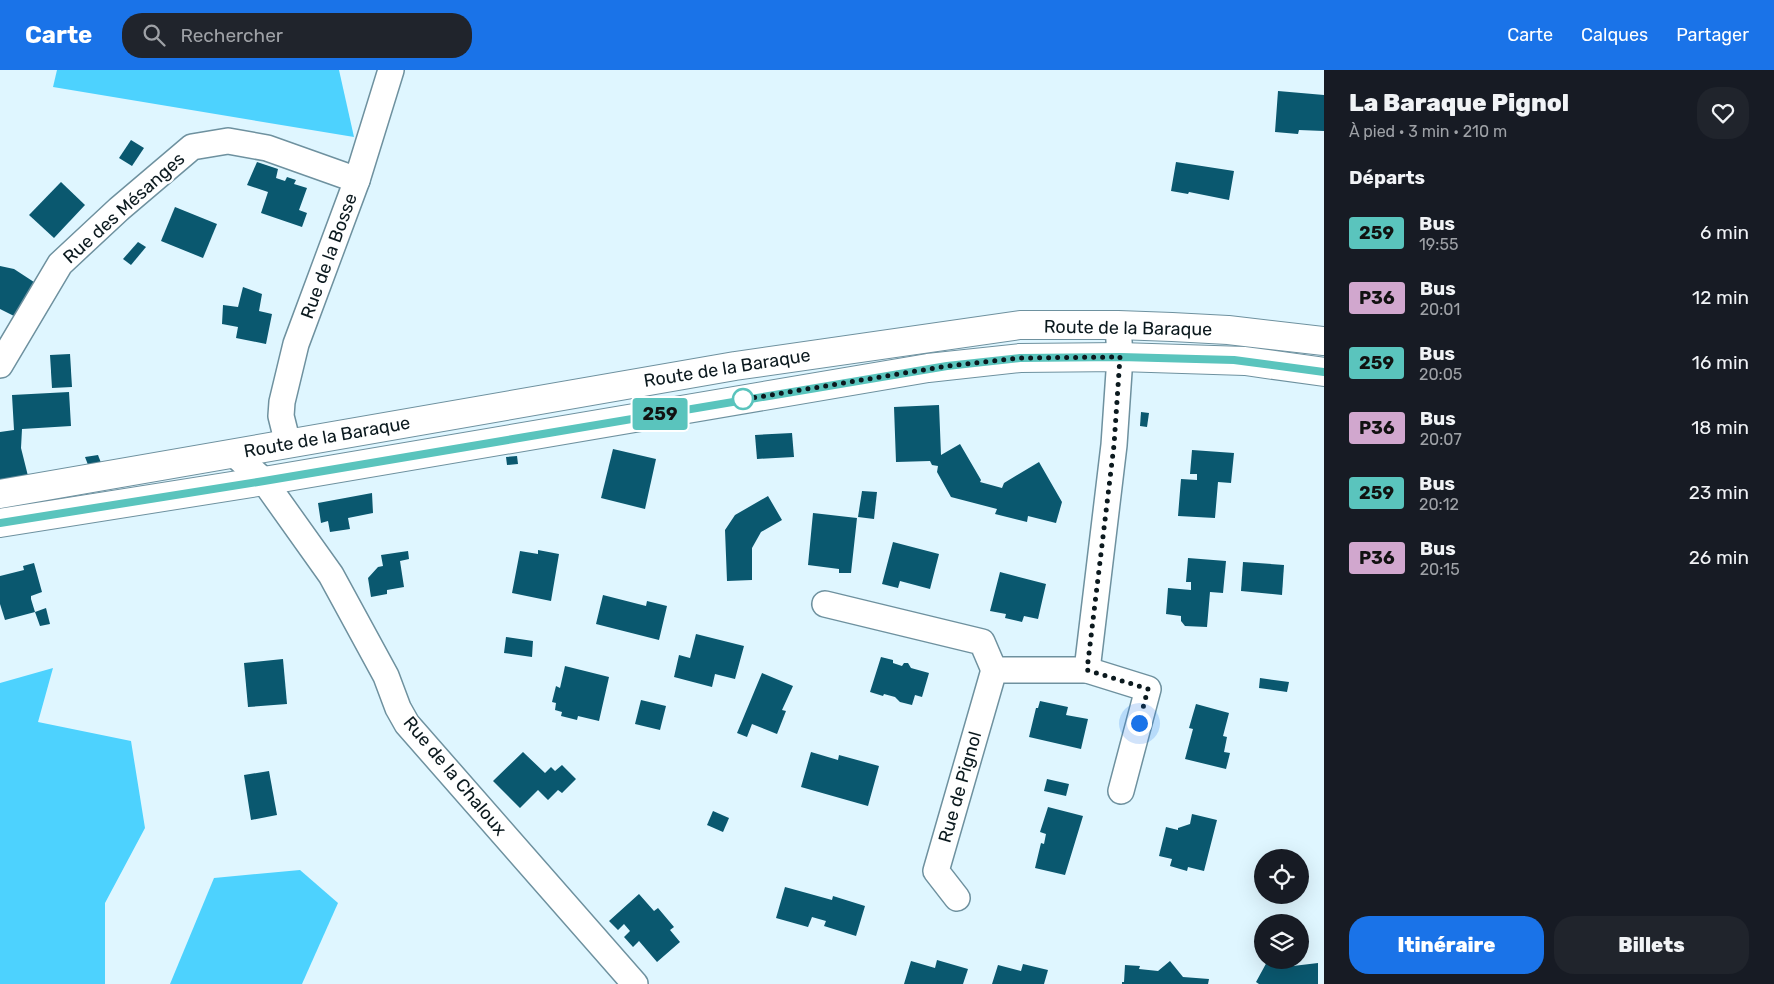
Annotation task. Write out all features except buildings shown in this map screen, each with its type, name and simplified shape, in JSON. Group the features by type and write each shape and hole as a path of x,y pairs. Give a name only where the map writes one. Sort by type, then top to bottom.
{"main road":[{"name":"Route de la Baraque","path":"0,494 735,366 1020,325 1118,325 1228,330 1324,342"},
{"name":"Route de la Baraque","path":"0,523 264,481 928,368 1020,358 1120,357 1231,360 1324,372"},
{"name":"Route de la Baraque","path":"0,508 70,496 104,475"}],"street":[{"name":"Rue de la Bosse","path":"288,444 281,416 282,402 296,344 357,180 391,70"},
{"name":"Rue des Mésanges","path":"1,359 60,264 119,209 192,147 228,141 267,148 357,180"},
{"path":"1087,670 1114,445 1120,357 1118,325"},
{"name":"Rue de la Chaloux","path":"233,453 264,481 331,575 386,676 398,708 407,724 635,984"},
{"path":"825,604 982,642 994,670 1087,670 1148,689 1121,791"},
{"name":"Rue de Pignol","path":"957,898 936,871 994,670"}],"shaded area":[{"path":"57,70 339,70 354,137 53,87"},
{"path":"53,668 38,722 131,741 145,828 105,903 105,984 0,984 0,683"},
{"path":"300,870 338,903 302,984 170,984 214,878"}],"bus line":[{"name":"259","path":"0,523 264,481 928,368 1020,358 1120,357 1234,360 1324,372"}],"route":[{"path":"743,399 740,400 928,368 1020,358 1120,357 1114,445 1087,670 1148,689 1139,723"}]}
